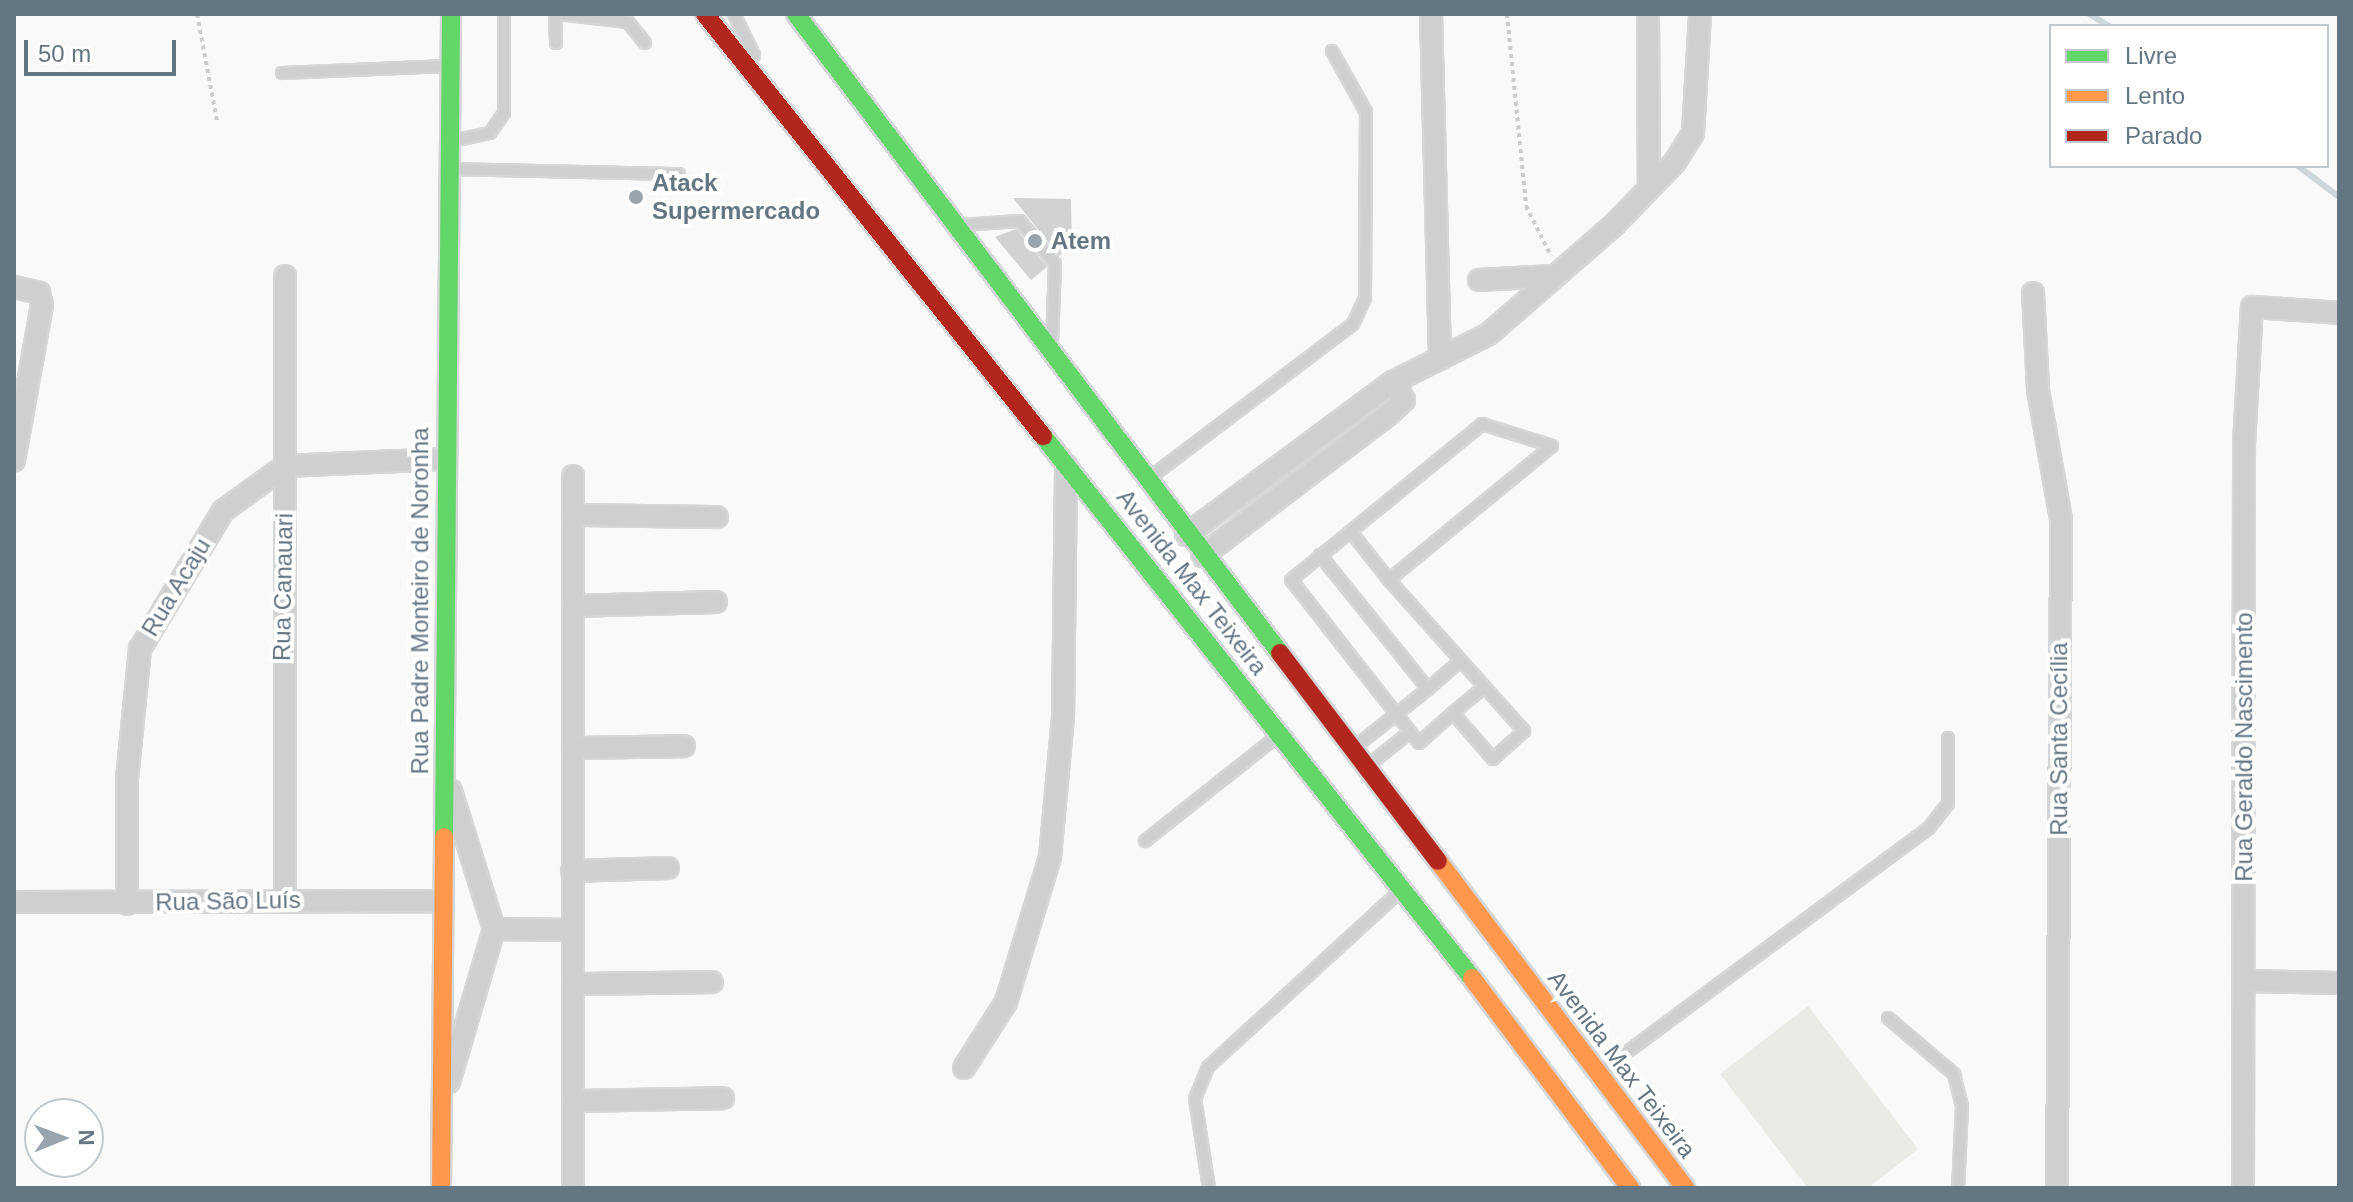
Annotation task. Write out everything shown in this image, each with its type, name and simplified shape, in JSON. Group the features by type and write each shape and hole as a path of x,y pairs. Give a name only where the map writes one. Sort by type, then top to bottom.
{"main road":[{"name":"Rua Padre Monteiro de Noronha","path":"441,1188 451,14"},
{"name":"Avenida Max Teixeira","path":"705,14 782,114 1066,461 1404,887 1630,1188"},
{"name":"Avenida Max Teixeira","path":"796,14 1052,360 1685,1188"}],"street":[{"path":"1431,14 1432,365"},
{"path":"1648,14 1649,188"},
{"path":"1202,556 1398,391 1432,365 1489,334 1649,188 1693,133 1700,14"},
{"path":"1479,280 1558,272"},
{"name":"Rua Canauari","path":"285,276 285,899"},
{"path":"14,287 39,293 40,332 14,460"},
{"name":"Rua Santa Cecília","path":"2033,293 2038,390 2061,519 2057,1188"},
{"name":"Rua Geraldo Nascimento","path":"2243,1188 2246,981 2244,460 2252,307 2339,313"},
{"path":"1186,535 1398,391"},
{"path":"285,466 445,459"},
{"path":"964,1068 1006,1002 1050,857 1063,718 1066,461"},
{"name":"Rua Acaju","path":"127,904 127,779 140,649 223,511 285,466"},
{"path":"573,476 573,1188"},
{"path":"573,515 717,517"},
{"path":"573,606 716,602"},
{"path":"573,748 684,746"},
{"path":"441,1109 494,929 443,765"},
{"path":"572,871 668,868"},
{"name":"Rua São Luís","path":"14,902 442,901"},
{"path":"494,929 572,930"},
{"path":"2246,981 2339,983"},
{"path":"573,984 712,982"},
{"path":"573,1101 723,1098"}],"lane":[{"path":"450,141 480,137 500,124 504,14"},
{"path":"556,43 556,14 609,16 628,22 645,43"},
{"path":"734,14 782,114"},
{"path":"783,14 828,59"},
{"path":"1144,481 1213,436 1353,324 1365,298 1366,112 1332,51"},
{"path":"282,73 450,66"},
{"path":"450,169 679,174"},
{"path":"951,226 1020,221 1055,264 1052,360"},
{"path":"1389,580 1552,446 1482,424 1291,580 1419,743 1483,688"},
{"path":"1351,532 1389,580 1524,731 1493,759 1453,713"},
{"path":"1320,555 1428,689"},
{"path":"1351,750 1460,661"},
{"path":"1145,841 1281,732"},
{"path":"1366,768 1410,732"},
{"path":"1598,1074 1929,828 1948,804 1948,738"},
{"path":"1209,1188 1195,1099 1208,1067 1404,887"},
{"path":"1888,1018 1954,1074 1962,1107 1956,1186"}],"path":[{"path":"197,14 217,121"},
{"path":"1507,14 1526,206 1541,246 1558,272"}],"shaded area":[{"path":"1808,1006 1918,1149 1868,1188 1808,1188 1720,1074"}],"building":[{"path":"1013,198 1071,199 1072,245 1059,256"},
{"path":"1016,229 1047,267 1031,280 995,237"}],"waterway":[{"path":"2089,14 2106,24"},
{"path":"2301,168 2339,197"}],"traffic: fast":[{"path":"444,837 451,14"},
{"path":"796,14 1280,653"},
{"path":"1043,436 1472,978"}],"traffic: slow":[{"path":"441,1188 444,837"},
{"path":"1438,861 1685,1188"},
{"path":"1472,978 1630,1188"}],"traffic: jam":[{"path":"705,14 1043,436"},
{"path":"1280,653 1438,861"}],"place":[{"name":"Atack Supermercado","path":"636,197"},
{"name":"Atem","path":"1035,241"}]}
